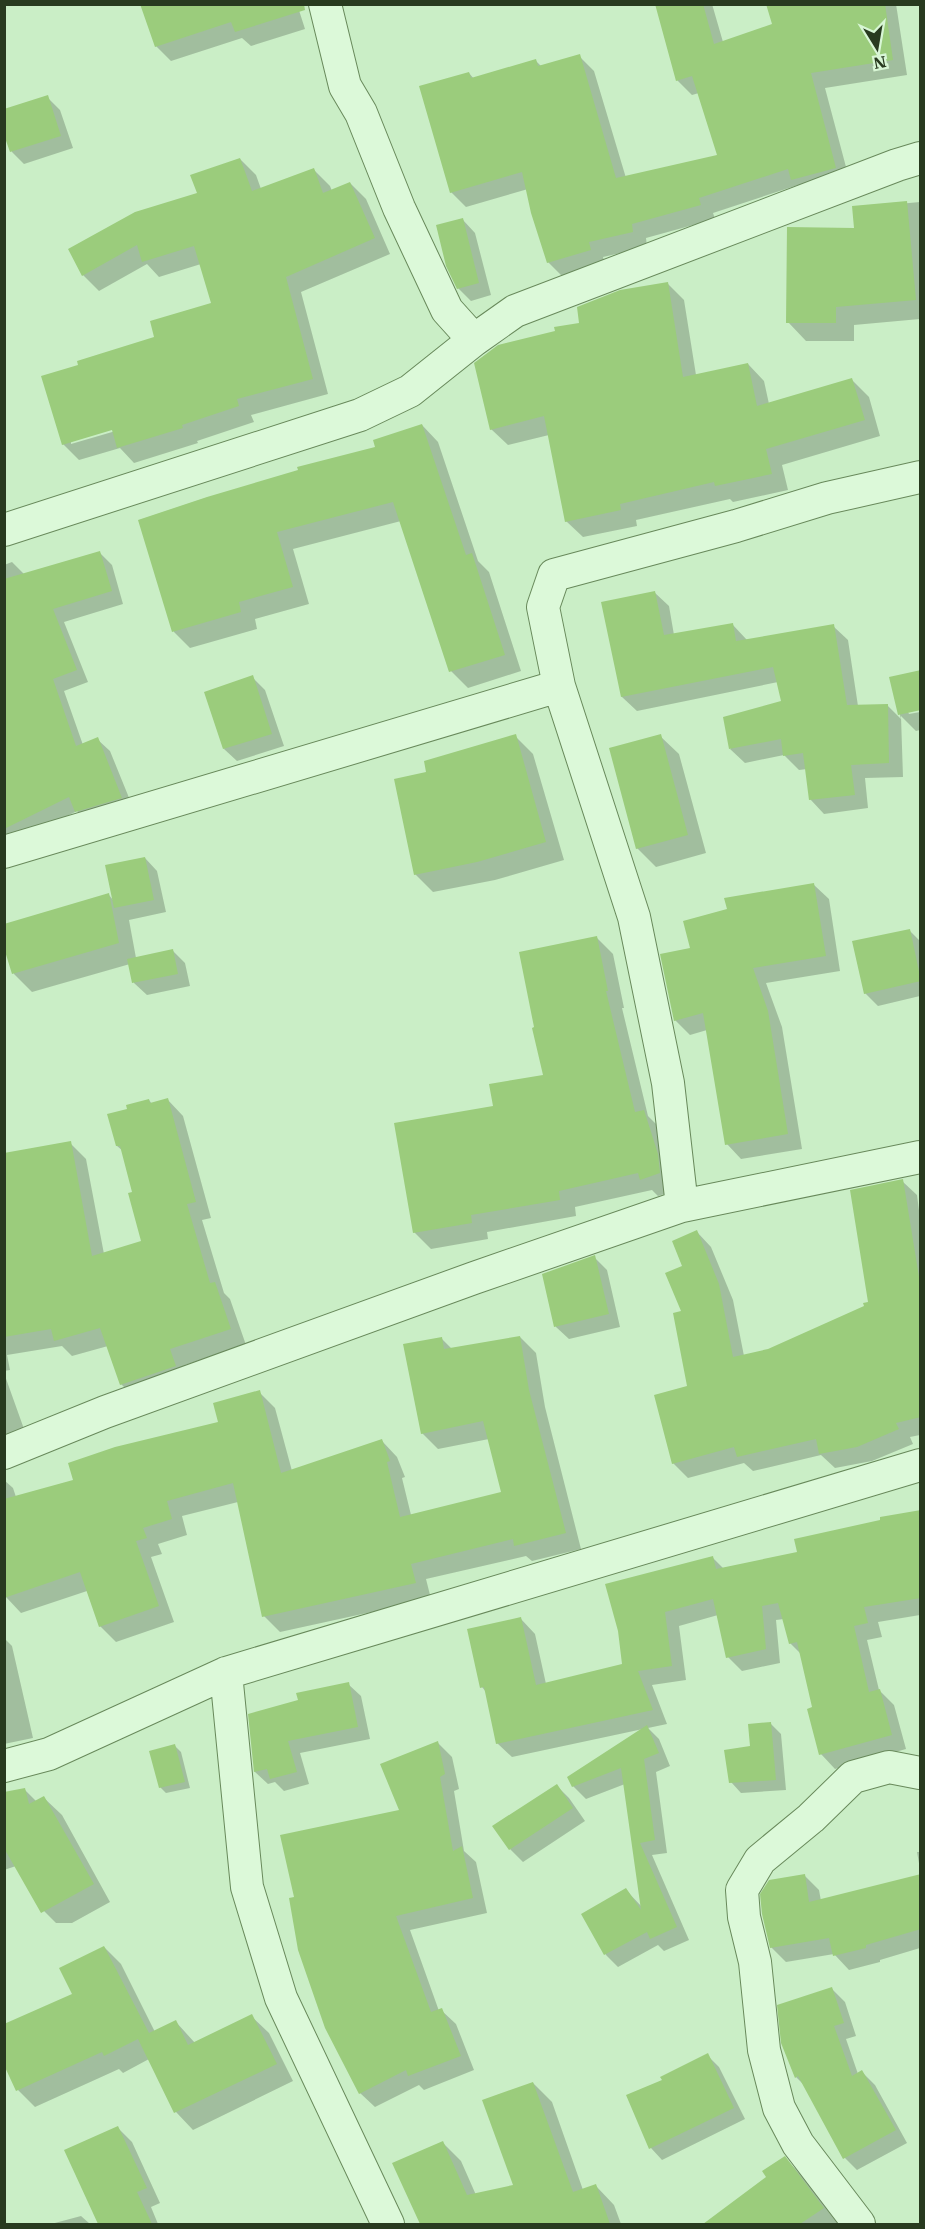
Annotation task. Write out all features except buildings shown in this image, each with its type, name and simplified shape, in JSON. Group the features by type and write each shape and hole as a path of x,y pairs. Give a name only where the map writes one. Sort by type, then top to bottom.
{"street":[{"path":"325,4 345,86 361,113 399,207 447,310 474,340"},
{"path":"4,530 360,415 410,391 515,311 897,165 921,158"},
{"path":"682,1206 668,1083 634,917 559,686 543,608 554,575 736,526 827,498 921,477"},
{"path":"4,852 559,686"},
{"path":"4,1453 127,1404 474,1278 682,1206 921,1157"},
{"path":"4,1766 49,1754 226,1672 921,1465"},
{"path":"226,1672 247,1887 281,1998 388,2224"},
{"path":"859,2224 798,2144 779,2108 764,2050 755,1962 744,1917 742,1890 760,1860 811,1818 853,1777 889,1767 921,1773"}]}
